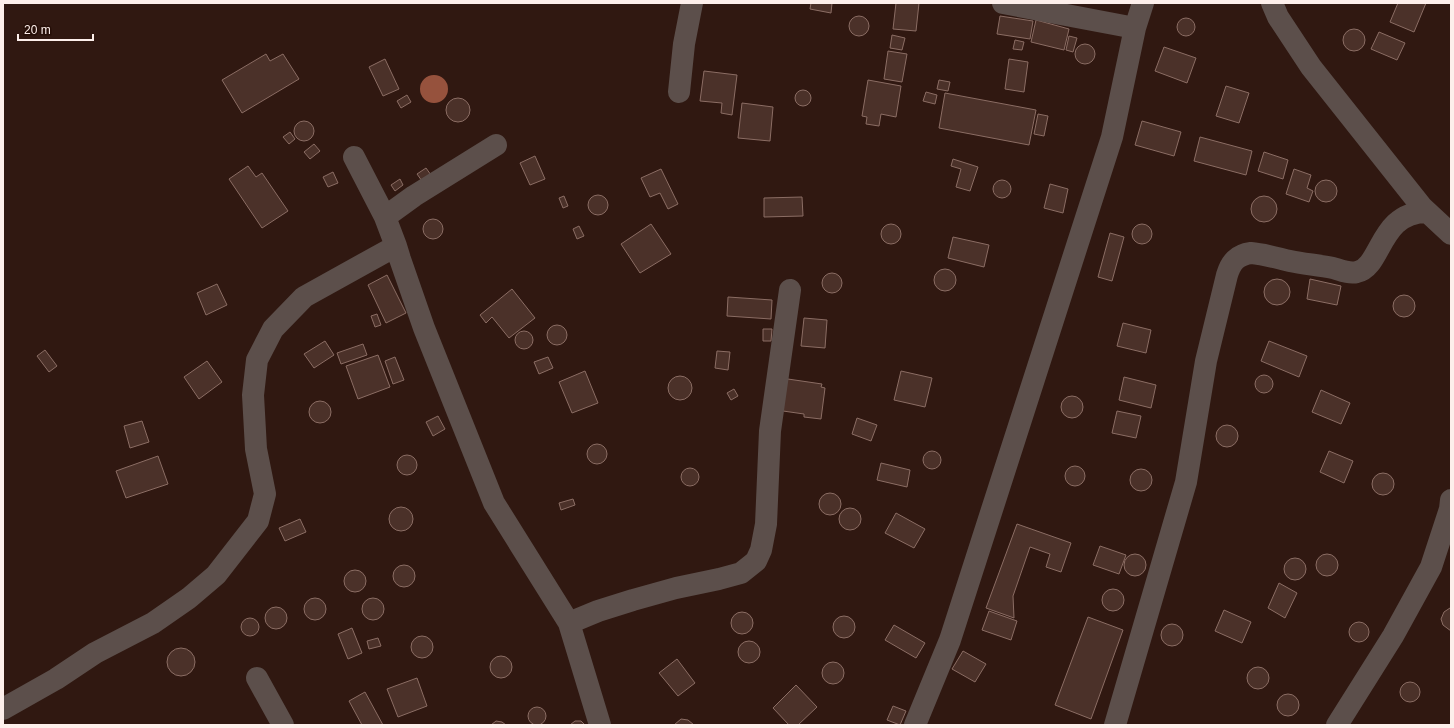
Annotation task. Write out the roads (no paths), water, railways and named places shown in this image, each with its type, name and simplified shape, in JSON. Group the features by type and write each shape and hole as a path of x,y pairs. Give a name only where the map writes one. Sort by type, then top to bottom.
{"street":[{"path":"678,92 684,44 692,3"},
{"path":"1002,3 1135,28"},
{"path":"915,725 950,640 1112,137 1135,28 1143,3"},
{"path":"1272,3 1278,17 1311,67 1427,212 1451,234"},
{"path":"385,217 414,196 496,145"},
{"path":"354,157 385,217 424,328 494,503 569,623 600,725"},
{"path":"1115,725 1186,482 1206,361 1227,275 1232,262 1243,254 1251,253 1334,268 1350,273 1357,272 1365,269 1388,233 1399,221 1408,215 1418,212 1427,212"},
{"path":"3,709 56,680 95,653 153,623 189,598 216,575 258,521 265,494 256,449 252,395 257,360 274,329 304,297 396,246"},
{"path":"569,623 598,611 634,600 676,588 741,573 756,561 761,550 766,524 770,431 790,290"},
{"path":"1337,725 1393,636 1431,567 1450,508 1451,500"},
{"path":"257,678 283,725"}]}
